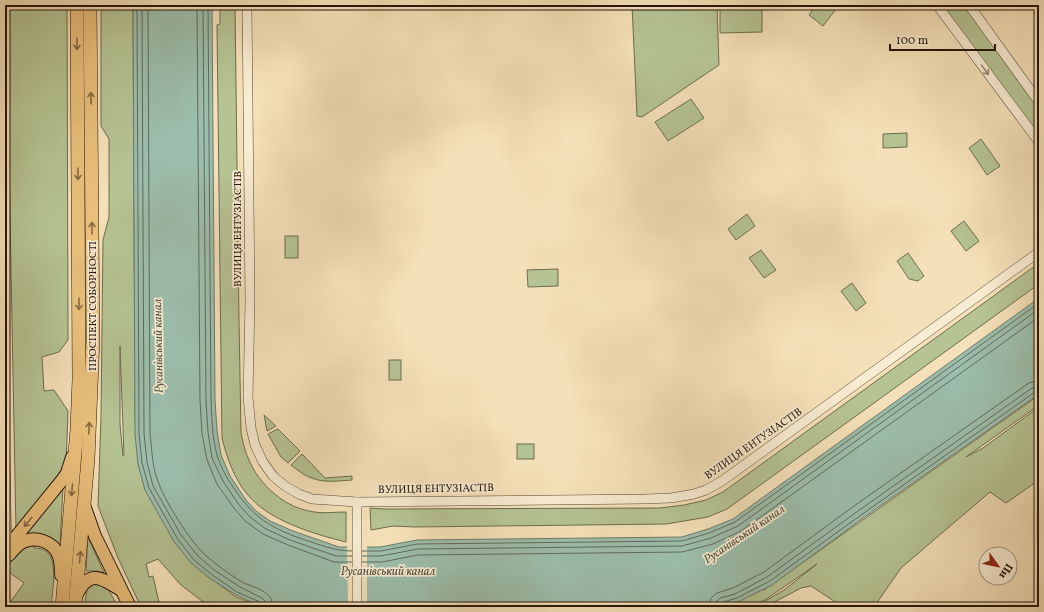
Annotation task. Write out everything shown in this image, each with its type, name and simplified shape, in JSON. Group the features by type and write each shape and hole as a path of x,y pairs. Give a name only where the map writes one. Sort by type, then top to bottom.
{"highway":[{"name":"ПРОСПЕКТ СОБОРНОСТІ","path":"62,607 76,442 79,380 77,5"},
{"name":"ПРОСПЕКТ СОБОРНОСТІ","path":"76,602 88,459 93,339 90,5"}],"main road":[{"path":"6,554 11,543 53,493 67,473 76,442"},
{"path":"84,505 95,536 130,607"},
{"path":"6,554 23,542 32,540 40,540 48,543 55,549 58,553 61,565 62,607"},
{"path":"76,602 81,587 89,579 97,578 121,590"}],"street":[{"name":"ВУЛИЦЯ ЕНТУЗІАСТІВ","path":"248,5 250,301 248,397 251,428 255,445 263,462 273,476 285,486 299,494 312,498 357,502 636,499 671,498 694,494 706,490 722,481 1039,252"},
{"path":"937,5 1039,142"},
{"path":"969,5 1039,102"},
{"path":"5,455 6,554"},
{"path":"357,502 357,607"}],"shaded area":[{"path":"6,5 67,5 68,340 59,352 42,357 44,391 54,390 68,411 66,465 51,490 16,531"},
{"path":"101,5 133,5 135,414 138,464 173,540 191,562 236,597 262,607 215,607 202,601 181,585 158,559 146,564 149,577 153,576 160,607 141,607 118,558 98,506 101,416 103,240 109,217 109,139 101,126","holes":["120,346 123,456 120,424"]},
{"path":"220,5 235,5 241,433 245,450 253,469 273,493 290,504 309,511 323,513 346,512 346,542 320,535 293,525 267,512 256,503 242,488 235,475 222,438 217,25 220,24"},
{"path":"632,5 717,5 719,65 642,117 637,116"},
{"path":"720,5 762,5 762,32 720,33"},
{"path":"816,5 839,5 823,26 809,15"},
{"path":"937,5 969,5 1039,102 1039,142"},
{"path":"691,99 704,118 668,141 655,122"},
{"path":"907,133 907,147 883,148 883,134"},
{"path":"981,139 1000,166 987,175 969,148"},
{"path":"747,214 755,226 736,240 728,229"},
{"path":"964,221 979,241 966,251 951,231"},
{"path":"285,236 298,236 298,258 285,258"},
{"path":"761,250 776,270 764,278 749,258"},
{"path":"908,253 924,276 918,281 909,279 897,261"},
{"path":"1039,263 1039,284 727,509 708,517 666,524 393,526 371,530 370,508 660,508 706,500 723,492"},
{"path":"558,269 558,286 528,287 527,270"},
{"path":"852,283 866,303 856,311 841,291"},
{"path":"389,360 401,360 401,380 389,380"},
{"path":"1039,395 1039,405 966,457 983,448 1039,407 1039,480 1006,503 990,492 901,568 874,607 843,607 811,586 801,588 765,607 755,607 784,590 817,564 765,600 749,607 717,607 738,602 761,590 764,590"},
{"path":"264,415 276,426 267,431"},
{"path":"278,429 300,451 288,463 281,457 268,434"},
{"path":"517,444 534,444 534,459 517,459"},
{"path":"302,454 325,478 352,476 352,480 327,481 313,479 306,476 291,465"},
{"path":"63,487 60,546 53,540 18,539"},
{"path":"88,537 104,573 97,571 86,571"},
{"path":"33,543 34,548 46,551 50,555 54,569 51,607 5,607 5,602 9,604 24,583 6,570 17,554"},
{"path":"94,581 107,587 118,607 84,607 87,590"}],"water":[{"name":"Русанівський канал","path":"133,5 212,5 215,400 217,431 221,455 230,476 246,500 256,511 270,521 293,531 339,547 380,547 417,540 682,537 708,529 733,519 1039,298 1039,394 863,518 772,585 738,602 717,607 381,607 357,605 334,607 262,607 236,595 208,577 191,563 173,540 145,490 138,464 135,434"}],"pier":[{"path":"347,545 367,545 367,607 348,607"}]}
